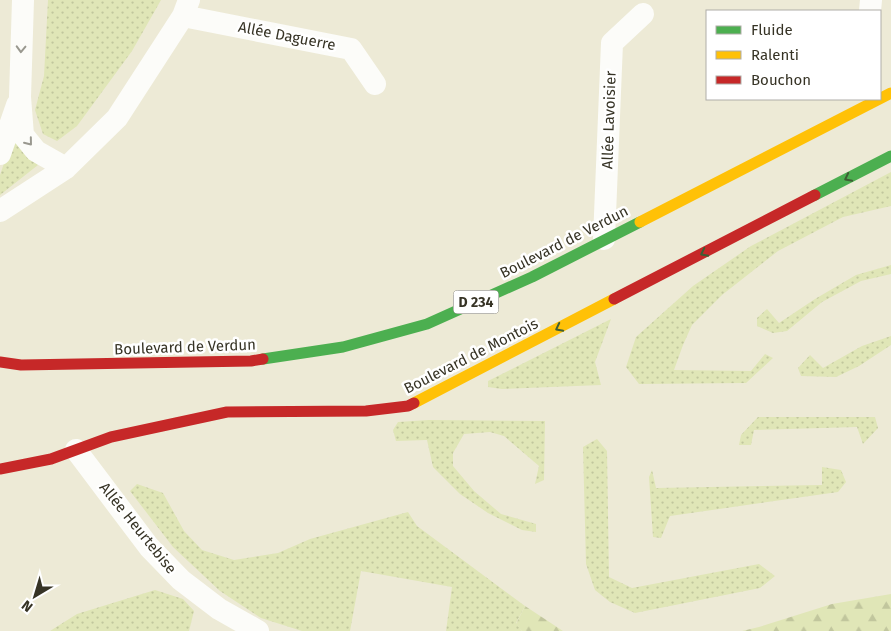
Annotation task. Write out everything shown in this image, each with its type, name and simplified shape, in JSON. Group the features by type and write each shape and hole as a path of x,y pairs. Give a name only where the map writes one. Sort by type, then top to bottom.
{"main road":[{"name":"Boulevard de Verdun","path":"21,366 251,361 343,347 427,324 532,277 871,101"},
{"name":"Boulevard de Montois","path":"0,469 51,459 111,437 227,412 366,411 408,406 891,156"},
{"name":"D 234","path":"0,362 21,366"},
{"name":"D 234","path":"7,373 21,366"}],"street":[{"path":"23,0 20,97 23,135 36,151 66,168"},
{"path":"0,211 66,168 116,118 186,8"},
{"name":"Allée Daguerre","path":"186,8 351,49 375,84"},
{"name":"Allée Lavoisier","path":"604,240 612,44 643,14"},
{"path":"0,154 20,97"},
{"name":"Allée Heurtebise","path":"76,450 149,548 180,580 219,609 258,631"}],"green space":[{"path":"48,0 161,0 132,51 77,126 57,141 43,134 35,110 44,76"},
{"path":"13,137 25,155 38,165 0,195 0,175"},
{"path":"891,172 891,206 843,217 778,251 722,295 692,325 674,370 751,371 765,354 773,358 746,383 639,384 626,367 636,337 693,286 751,246"},
{"path":"891,265 891,274 861,281 822,302 787,331 773,333 757,326 757,318 767,309 779,323 856,275"},
{"path":"611,319 595,362 601,385 502,389 488,387 488,381"},
{"path":"891,336 891,345 859,366 836,377 801,376 798,368 810,355 823,368 862,346"},
{"path":"758,417 875,417 878,428 863,444 857,427 754,430 751,445 739,445 741,435"},
{"path":"429,420 545,421 544,480 535,484 539,466 504,436 490,432 464,434 453,453 453,466 474,491 501,514 536,524 536,532 522,530 488,513 460,494 433,467 427,440 396,441 393,430 398,422"},
{"path":"597,439 607,451 609,577 632,588 759,564 775,576 760,588 635,613 610,602 595,590 586,564 583,447"},
{"path":"822,467 841,470 846,482 838,492 670,516 661,538 653,537 649,477 652,470 656,488 822,485"},
{"path":"137,484 163,493 184,531 202,550 234,560 278,553 310,539 408,512 417,526 525,606 516,623 522,631 446,631 452,587 361,571 350,631 302,631 261,618 220,591 173,547 130,491"},
{"path":"155,590 183,599 194,611 189,631 50,631 77,614"},
{"path":"891,594 891,631 742,631 832,604"},
{"path":"525,606 563,631 522,631 516,624"}],"traffic: fast":[{"path":"815,195 891,156"},
{"path":"263,359 343,347 427,324 532,277 640,222"}],"traffic: slow":[{"path":"881,98 891,93"},
{"path":"640,222 877,100"},
{"path":"414,403 614,299"}],"traffic: jam":[{"path":"614,299 815,195"},
{"path":"0,362 21,365 251,361 263,359"},
{"path":"0,469 51,459 111,437 227,412 366,411 408,406 414,403"}]}
